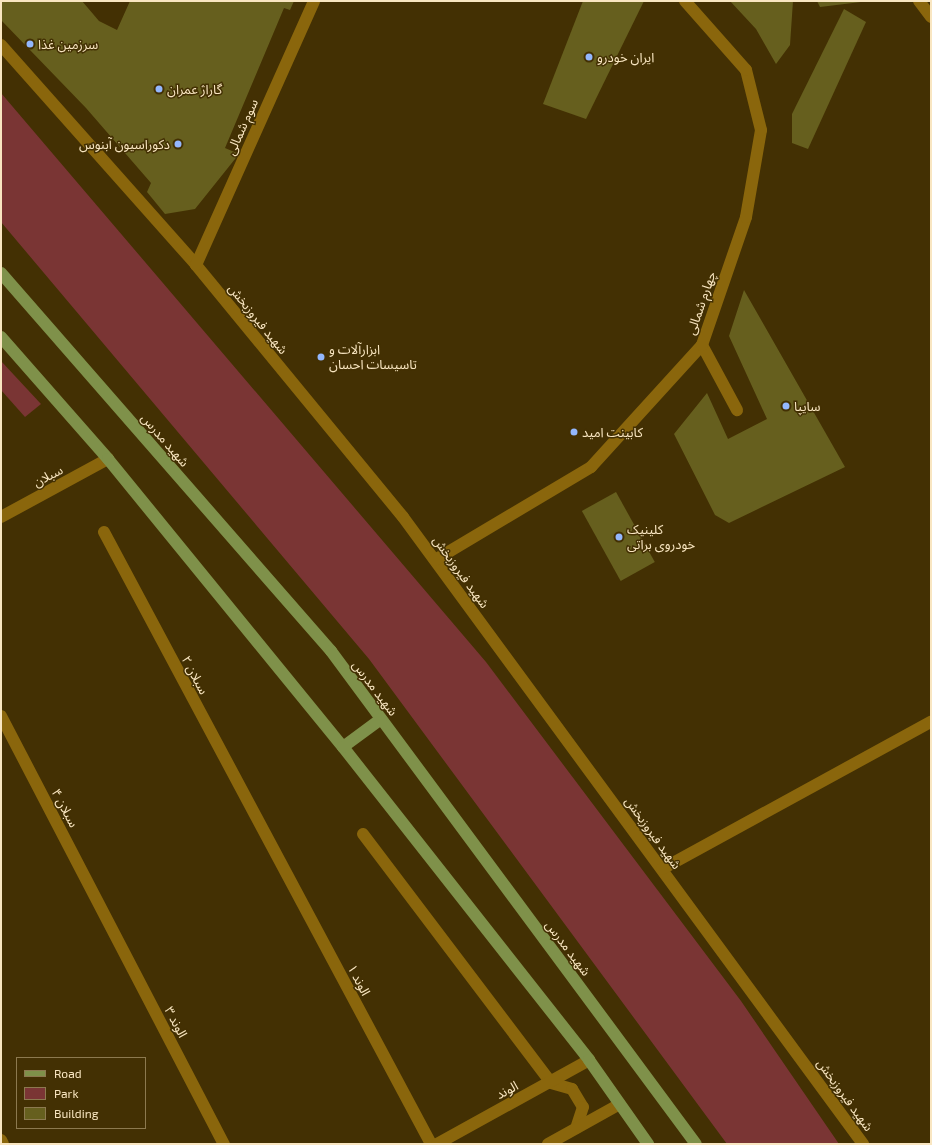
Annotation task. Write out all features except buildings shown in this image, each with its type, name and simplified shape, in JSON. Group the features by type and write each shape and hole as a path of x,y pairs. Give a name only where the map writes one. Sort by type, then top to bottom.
{"main road":[{"name":"شهید مدرس","path":"1,273 331,651 696,1144"},
{"path":"1,337 108,459 343,747 589,1060 648,1144"},
{"path":"343,747 381,719"}],"street":[{"name":"سوم شمالی","path":"196,265 314,1"},
{"name":"چهارم شمالی","path":"435,560 591,467 702,345 746,217 761,130 746,70 686,1"},
{"path":"919,1 931,17"},
{"name":"شهید فیروزبخش","path":"1,45 196,265 435,560 863,1144"},
{"path":"702,345 737,410"},
{"name":"سبلان","path":"1,516 108,459"},
{"name":"سبلان ۲","path":"104,532 261,830"},
{"name":"سبلان ۴","path":"1,716 103,912"},
{"path":"662,869 931,722"},
{"name":"الوند ۱","path":"261,830 431,1144"},
{"path":"363,834 551,1083 572,1089 583,1108 576,1128"},
{"name":"الوند ۳","path":"103,912 224,1144"},
{"name":"الوند","path":"437,1144 551,1083 589,1060"},
{"path":"548,1144 620,1104"},
{"path":"1,1140 3,1144"}],"green space":[{"path":"1,93 486,662 741,1001 839,1144 727,1144 369,659 1,222"},
{"path":"1,361 41,404 25,417 1,390"}],"place":[{"name":"سرزمین غذا","path":"30,44"},
{"name":"ایران خودرو","path":"589,57"},
{"name":"گاراژ عمران","path":"159,89"},
{"name":"دکوراسیون آبنوس","path":"178,144"},
{"name":"ابزارآلات و تاسیسات احسان","path":"321,357"},
{"name":"سایپا","path":"786,406"},
{"name":"کابینت امید","path":"574,432"},
{"name":"کلینیک خودروی براتی","path":"619,537"}]}
